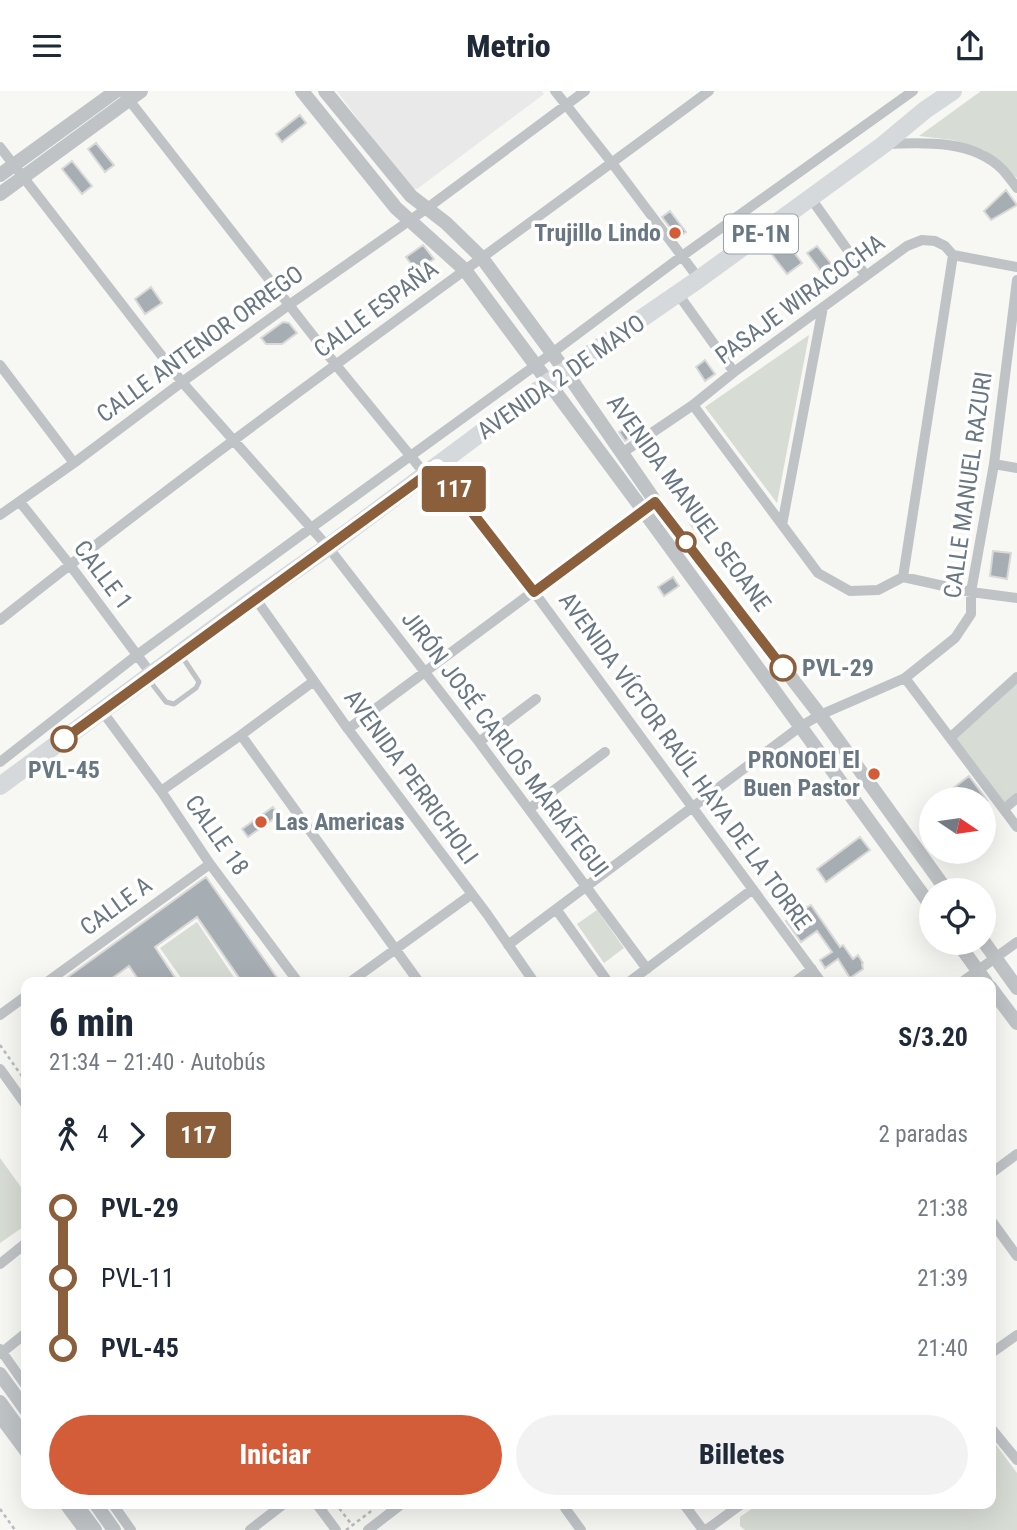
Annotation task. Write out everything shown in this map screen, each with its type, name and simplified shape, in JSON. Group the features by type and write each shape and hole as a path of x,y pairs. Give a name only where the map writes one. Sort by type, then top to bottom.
{"highway":[{"name":"AVENIDA 2 DE MAYO","path":"0,786 549,382 699,279 953,91"}],"street":[{"path":"0,194 19,171 116,91"},
{"name":"AVENIDA MANUEL SEOANE","path":"302,91 397,208 465,270 549,382 820,715 938,878"},
{"name":"AVENIDA MANUEL SEOANE","path":"325,91 411,196 446,223 482,258 566,372 622,453 649,506 801,726 919,889"},
{"path":"555,91 699,279"},
{"name":"CALLE ANTENOR ORREGO","path":"0,515 586,91"},
{"name":"CALLE ESPAÑA","path":"0,620 335,365 709,91"},
{"path":"0,762 137,655 536,365 681,256 912,91 925,110"},
{"path":"0,175 19,171 131,94"},
{"name":"AVENIDA VÍCTOR RAÚL HAYA DE LA TORRE","path":"131,94 335,365 410,456 431,471 534,592 818,977"},
{"path":"883,145 915,143 955,146 968,150 980,154 1002,169 1017,188"},
{"name":"JIRÓN JOSÉ CARLOS MARIÁTEGUI","path":"0,147 182,382 328,547 479,742 647,969"},
{"path":"810,197 866,276"},
{"name":"PASAJE WIRACOCHA","path":"622,453 693,405 907,246 922,240 935,241 945,246 953,255 1017,267"},
{"path":"903,577 953,255"},
{"name":"CALLE MANUEL RAZURI","path":"508,944 801,726 905,678 955,638 971,614 971,592 994,464 1017,280"},
{"path":"678,294 734,372"},
{"path":"782,524 823,307"},
{"path":"0,365 74,463"},
{"path":"693,405 818,573 850,591 878,590 903,577 971,592 1017,598"},
{"path":"994,464 1017,468"},
{"name":"CALLE 1","path":"20,502 137,655 149,676"},
{"path":"348,729 649,506"},
{"name":"AVENIDA PERRICHOLI","path":"255,598 531,977"},
{"path":"951,737 1017,677"},
{"path":"905,678 1017,827"},
{"path":"161,791 314,681"},
{"path":"479,742 536,699"},
{"name":"CALLE 18","path":"102,711 210,864 294,977"},
{"path":"241,735 416,977"},
{"path":"529,809 605,752"},
{"path":"1004,809 1017,798"},
{"name":"CALLE A","path":"54,977 210,864"},
{"path":"636,977 753,889"},
{"path":"357,977 472,894"},
{"path":"556,909 604,977"},
{"path":"967,955 982,976 995,958 1017,942"},
{"path":"993,955 1017,988"},
{"path":"802,977 812,969"},
{"path":"996,995 1017,1023"},
{"path":"0,1015 21,1000"},
{"path":"2,1075 21,1099"},
{"path":"996,1170 1017,1154"},
{"path":"996,1227 1017,1257"},
{"path":"0,1264 21,1247"},
{"path":"996,1350 1017,1335"},
{"path":"21,1337 1,1352 21,1379"},
{"path":"0,1374 21,1403"},
{"path":"0,1402 21,1431"},
{"path":"2,1424 21,1448"},
{"path":"996,1435 1017,1461"},
{"path":"67,1509 83,1530"},
{"path":"79,1509 95,1530"},
{"path":"99,1509 114,1530"},
{"path":"116,1509 131,1530"},
{"path":"250,1530 277,1509"},
{"path":"320,1509 336,1530"},
{"path":"368,1530 395,1509"},
{"path":"566,1509 581,1530"},
{"path":"688,1509 704,1530 734,1509"}],"lane":[{"path":"149,676 166,702 174,704 196,688 199,682 180,653"}],"path":[{"path":"0,1045 21,1074"},
{"path":"0,1509 15,1530"},
{"path":"340,1509 352,1525"},
{"path":"346,1530 375,1509"}],"shaded area":[{"path":"337,91 542,91 544,94 417,189 409,188"},
{"path":"981,91 1017,91 1017,178 984,150 953,140 919,136"},
{"path":"809,335 777,503 705,407"},
{"path":"1017,678 1017,797 1004,808 996,797 996,787 989,787 954,739"},
{"path":"597,910 624,948 604,963 577,924"},
{"path":"197,922 234,977 180,977 160,948"},
{"path":"0,1158 21,1187 21,1228 0,1243"},
{"path":"996,1445 1017,1473 1017,1530 745,1530 740,1526 740,1517 751,1509 996,1509"}],"building":[{"path":"300,115 306,123 282,142 276,134"},
{"path":"96,143 114,165 105,172 88,149"},
{"path":"72,161 92,186 82,194 62,169"},
{"path":"1006,190 1017,205 991,220 984,211"},
{"path":"670,211 686,232 678,238 662,217"},
{"path":"781,235 802,263 787,274 766,247"},
{"path":"423,245 434,259 416,271 406,257"},
{"path":"817,246 833,266 823,274 807,253"},
{"path":"151,287 162,303 145,314 135,299"},
{"path":"283,322 289,323 297,333 282,344 266,344 261,338"},
{"path":"705,360 715,374 705,381 696,367"},
{"path":"632,424 638,433 625,441 619,432"},
{"path":"702,512 708,520 694,529 689,522"},
{"path":"993,551 1011,553 1007,579 990,576"},
{"path":"673,577 679,586 664,596 658,587"},
{"path":"969,776 977,787 955,787"},
{"name":"Las Americas","path":"273,807 279,815 248,837 242,829"},
{"path":"860,837 870,850 826,882 817,869"},
{"path":"206,877 276,977 239,977 197,917 155,947 175,977 137,977 129,966 114,977 68,977"},
{"path":"811,905 840,947 843,945 853,959 858,955 863,969 849,977 838,959 825,968 820,960 832,952 817,931 801,942 786,921 791,919 792,915"}],"bus line":[{"name":"117","path":"64,739 437,467 534,592 655,502 783,668"}],"place":[{"name":"Trujillo Lindo","path":"675,233"},
{"name":"PVL-29","path":"783,668"},
{"name":"PVL-45","path":"64,739"},
{"name":"PRONOEI El Buen Pastor","path":"874,774"},
{"name":"Las Americas","path":"261,822"}]}
